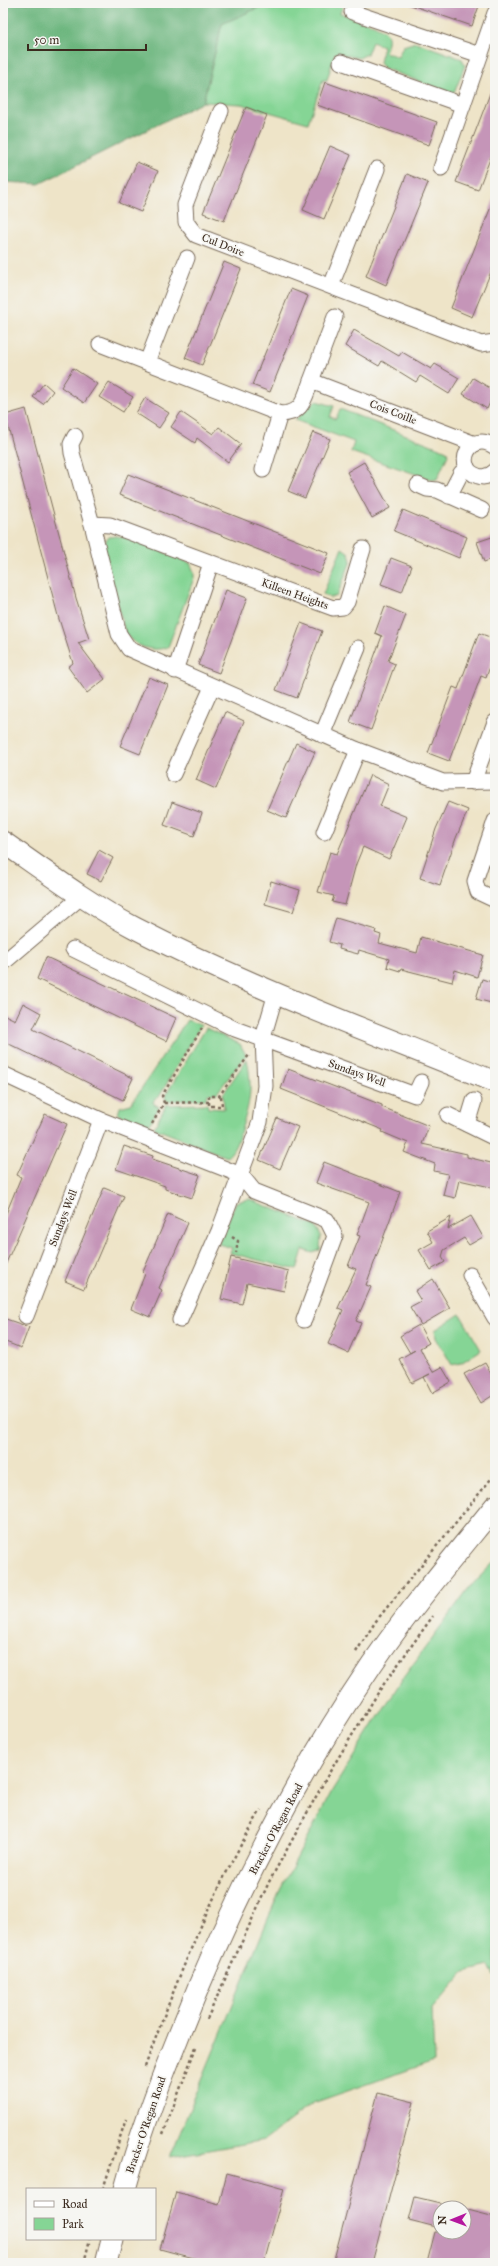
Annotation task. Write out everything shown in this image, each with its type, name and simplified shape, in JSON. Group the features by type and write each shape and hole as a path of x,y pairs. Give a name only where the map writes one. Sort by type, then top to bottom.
{"main road":[{"path":"3,842 82,896 134,928 276,993 495,1082"},
{"name":"Bracker O'Regan Road","path":"125,2188 158,2087 191,2003 228,1919 279,1820 372,1665 413,1607 495,1506"},
{"path":"106,2263 112,2240"}],"street":[{"path":"352,12 480,55"},
{"path":"441,168 495,13"},
{"path":"341,62 463,105"},
{"name":"Cul Doire","path":"221,111 185,205 186,222 196,235 481,344 495,342"},
{"path":"331,286 377,169"},
{"path":"147,362 187,258"},
{"path":"100,344 280,414 292,414 302,406 335,317"},
{"name":"Cois Coille","path":"311,381 475,444 485,442 495,447"},
{"path":"263,470 280,414"},
{"path":"74,436 71,444 72,453 92,524 119,634 129,649 212,687 247,700 322,735 443,782 495,781"},
{"path":"475,444 470,447 465,456 467,467 470,472 481,477 494,473"},
{"path":"449,496 461,473 467,467"},
{"path":"418,485 482,510"},
{"name":"Killeen Heights","path":"92,524 110,524 325,607 337,608 347,602 363,549"},
{"path":"175,671 211,563"},
{"path":"322,735 358,648"},
{"path":"173,774 212,687"},
{"path":"473,782 495,722"},
{"path":"324,832 358,750"},
{"path":"495,821 475,881 478,892 495,900"},
{"path":"3,963 82,896"},
{"name":"Sundays Well","path":"73,948 234,1029 263,1038 415,1095 421,1082"},
{"path":"180,1320 241,1175 263,1108 265,1086 263,1038 276,993"},
{"path":"3,1074 101,1120 241,1175 254,1191 327,1220 335,1236 304,1320"},
{"path":"467,1124 474,1100"},
{"path":"448,1115 495,1138"},
{"name":"Sundays Well","path":"26,1316 101,1120"},
{"path":"470,1275 495,1318"}],"path":[{"path":"145,1137 164,1103 162,1096 209,1016"},
{"path":"219,1096 249,1055 251,1062"},
{"path":"209,1096 222,1096 222,1106 209,1106 209,1102 209,1096"},
{"path":"164,1103 209,1102"},
{"path":"205,2022 269,1882 329,1773 377,1694 435,1612"},
{"path":"161,2138 197,2044"},
{"path":"84,2263 90,2240"}],"green space":[{"path":"3,3 269,3 222,24 203,102 39,184 3,182"},
{"path":"269,3 344,3 340,13 379,27 387,34 388,41 385,52 398,57 403,46 416,42 462,59 465,65 455,91 450,93 384,68 380,63 383,46 372,42 367,54 359,58 335,53 327,80 323,80 308,123 241,104 203,102 222,23"},
{"path":"316,401 334,406 330,417 336,419 340,409 447,451 448,455 437,479 433,480 351,452 354,442 295,420"},
{"path":"116,536 132,539 190,563 194,572 194,578 168,647 162,649 150,649 133,642 125,633 103,545 109,537"},
{"path":"342,548 349,553 351,561 337,596 330,598 323,594"},
{"path":"187,1020 201,1025 159,1097 154,1100 153,1103 159,1107 148,1127 118,1114 120,1107 131,1104"},
{"path":"206,1028 240,1044 246,1055 217,1093 208,1094 206,1099 166,1101 165,1096"},
{"path":"247,1059 250,1079 250,1096 237,1143 227,1157 154,1128 166,1105 207,1104 208,1108 224,1109 223,1094"},
{"path":"249,1199 316,1226 321,1236 320,1250 313,1253 303,1250 297,1270 230,1253 232,1248 218,1244 236,1202"},
{"path":"460,1314 481,1350 461,1363 452,1365 436,1338 435,1330"},
{"path":"495,1561 495,1977 489,1966 464,1972 432,2009 434,2061 313,2103 264,2140 170,2157 279,1892 333,1789 403,1678 468,1589"}],"building":[{"path":"412,3 480,3 472,26 411,5"},
{"path":"325,82 437,122 429,145 317,105"},
{"path":"494,83 495,146 478,190 456,182"},
{"path":"246,107 267,115 224,221 203,213"},
{"path":"330,146 351,155 324,219 303,210"},
{"path":"137,162 158,171 141,212 119,203"},
{"path":"407,174 428,183 386,285 366,276"},
{"path":"494,199 495,262 472,317 451,308"},
{"path":"224,262 241,269 202,365 185,358"},
{"path":"291,289 308,296 270,392 252,385"},
{"path":"354,330 399,356 402,352 431,369 435,364 459,378 449,394 420,376 416,382 382,361 379,366 345,346"},
{"path":"73,368 97,384 84,403 61,387"},
{"path":"473,378 495,391 487,409 463,394"},
{"path":"109,382 133,397 123,412 99,397"},
{"path":"44,383 53,391 43,404 33,397"},
{"path":"145,398 169,413 159,428 136,413"},
{"path":"26,409 76,598 89,639 78,643 105,679 87,693 68,667 73,663 58,616 5,415"},
{"path":"181,412 213,434 219,427 241,444 228,462 197,438 195,443 171,427"},
{"path":"313,432 330,439 305,498 288,491"},
{"path":"364,462 390,508 372,518 347,472"},
{"path":"128,474 329,553 320,574 119,495"},
{"path":"403,510 467,537 459,558 394,531"},
{"path":"495,536 495,558 484,562 477,542"},
{"path":"391,558 412,566 402,592 381,584"},
{"path":"226,590 247,598 219,673 198,665"},
{"path":"385,606 406,615 388,661 395,664 371,730 350,722 382,636 375,633"},
{"path":"301,623 322,631 297,698 276,690"},
{"path":"479,633 495,639 495,652 486,678 481,676 449,761 428,753 453,687 458,689"},
{"path":"149,677 168,685 140,754 120,746"},
{"path":"225,712 244,721 216,789 196,780"},
{"path":"296,743 315,752 286,818 267,810"},
{"path":"370,775 389,784 380,806 407,817 389,859 363,847 356,864 345,905 332,902 334,896 318,892 330,852 337,854"},
{"path":"172,802 202,813 194,836 164,825"},
{"path":"448,802 468,810 456,838 440,885 420,878 436,829"},
{"path":"99,850 113,858 101,881 87,874"},
{"path":"271,881 300,890 293,912 265,904"},
{"path":"336,918 376,930 375,933 381,935 379,943 417,953 421,937 483,955 477,977 455,970 452,982 387,967 389,959 359,950 358,954 339,949 340,945 329,942"},
{"path":"46,957 176,1018 166,1041 37,979"},
{"path":"482,979 495,983 495,1004 476,999"},
{"path":"23,1003 41,1013 33,1029 133,1078 123,1100 3,1041 3,1014 15,1020"},
{"path":"288,1069 382,1105 382,1107 429,1126 422,1144 467,1154 467,1157 495,1164 495,1188 459,1180 455,1198 443,1195 448,1174 434,1171 435,1164 404,1152 408,1143 382,1132 383,1130 281,1089"},
{"path":"45,1114 67,1124 3,1270 3,1221 21,1177 17,1175"},
{"path":"277,1118 298,1127 280,1169 259,1160"},
{"path":"124,1146 153,1156 152,1159 200,1175 192,1198 165,1189 165,1186 116,1169"},
{"path":"324,1162 400,1192 366,1285 371,1287 356,1321 361,1323 348,1353 328,1344 343,1310 338,1308 356,1269 348,1266 360,1236 357,1235 369,1202 316,1183"},
{"path":"104,1188 124,1196 84,1289 65,1281"},
{"path":"168,1214 188,1223 159,1288 162,1290 150,1317 131,1309 145,1274 143,1272"},
{"path":"471,1216 483,1237 469,1245 464,1238 444,1250 442,1257 445,1262 431,1270 419,1250 433,1242 427,1231 451,1217 448,1229"},
{"path":"231,1257 289,1271 284,1291 247,1283 242,1304 221,1299"},
{"path":"433,1279 450,1308 421,1325 410,1307 421,1301 415,1291"},
{"path":"3,1318 29,1327 21,1348 3,1341"},
{"path":"419,1325 429,1343 420,1348 426,1360 433,1372 442,1367 451,1382 432,1393 424,1377 412,1383 399,1359 410,1353 400,1336"},
{"path":"485,1363 495,1381 495,1394 481,1403 464,1374"},
{"path":"378,2093 414,2102 372,2263 333,2263"},
{"path":"227,2173 284,2189 264,2263 205,2263 205,2261 160,2249 176,2192 219,2204"},
{"path":"415,2197 432,2201 432,2226 409,2220"},
{"path":"472,2211 495,2217 495,2263 427,2263 433,2240 472,2240"}]}
